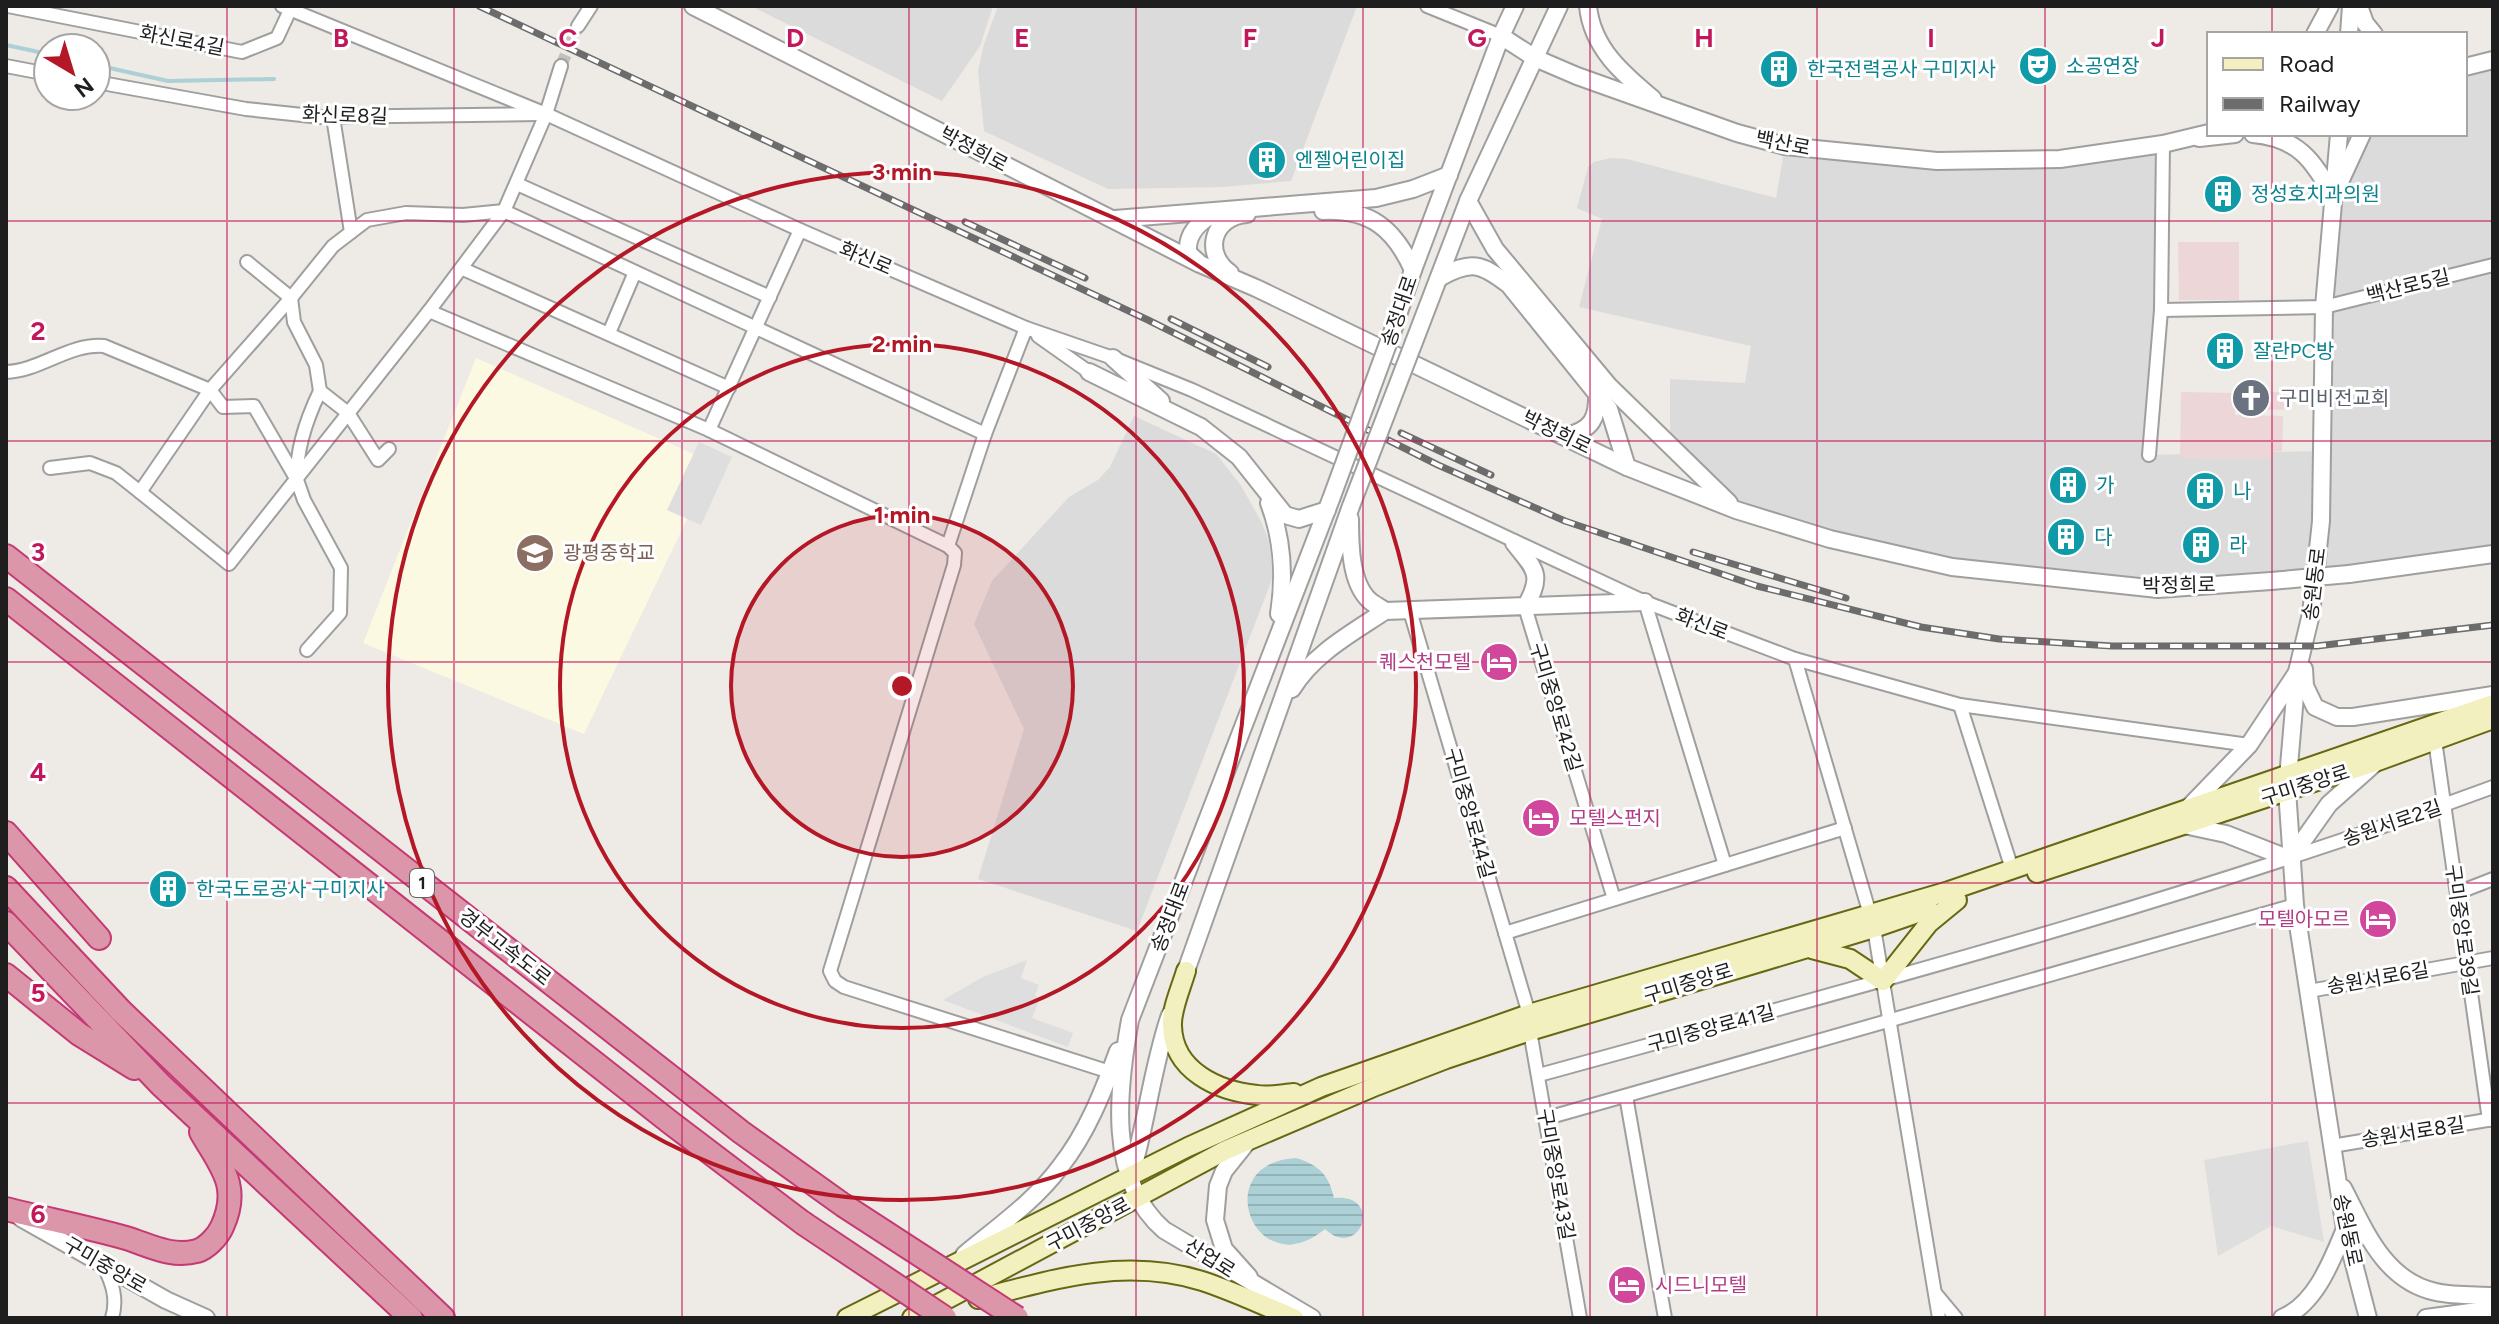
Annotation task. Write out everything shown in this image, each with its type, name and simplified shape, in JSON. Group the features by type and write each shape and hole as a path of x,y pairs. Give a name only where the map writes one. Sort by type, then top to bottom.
{"highway":[{"name":"경부고속도로","path":"6,556 741,1132 843,1205 1017,1318"},
{"name":"경부고속도로","path":"6,599 671,1123 803,1223 945,1318"},
{"path":"6,833 99,938"},
{"path":"6,888 121,1011 443,1318"},
{"path":"6,923 161,1085 411,1318"},
{"path":"6,975 79,1034 161,1085"},
{"path":"6,1209 128,1239 148,1248 175,1253 199,1251 218,1236 232,1206 227,1176 188,1110"}],"main road":[{"name":"구미중앙로","path":"847,1318 1130,1176 1321,1087 1872,921 1957,900 2288,782 2493,704"},
{"name":"구미중앙로","path":"2288,782 2378,761 2493,719"},
{"name":"구미중앙로","path":"915,1316 1248,1141 1530,1022 1807,948 2012,869 2185,817"},
{"path":"1807,948 1850,959 1883,981 1929,923 1957,900"},
{"path":"1186,971 1171,1024 1175,1043 1195,1075 1214,1085 1257,1095 1296,1093 1321,1087"},
{"path":"915,1316 1051,1279 1101,1270 1172,1275 1202,1281 1294,1318"}],"street":[{"name":"화신로4길","path":"8,6 242,52 277,38 286,8 546,114"},
{"path":"578,26 591,6"},
{"name":"박정희로","path":"693,6 1200,264 1627,467 1736,510 1830,539 1952,567 2158,589 2349,574 2493,554"},
{"name":"백산로","path":"1427,6 1501,36 1535,58 1577,76 1737,133 1785,146 1937,161 2060,159 2215,136"},
{"name":"송정대로","path":"1130,1176 1121,1138 1120,1114 1130,1020 1329,505 1413,270 1515,6"},
{"name":"송정대로","path":"1130,1176 1144,1130 1156,1061 1351,506 1468,201 1559,6"},
{"path":"1588,6 1593,30 1603,50 1625,76 1664,108"},
{"path":"2316,32 2330,6"},
{"path":"2349,32 2351,6"},
{"path":"2359,6 2365,23 2372,32"},
{"path":"2467,66 2493,60"},
{"path":"6,66 32,71"},
{"path":"50,468 90,463 116,473 229,564 463,269 504,211 546,114 561,66"},
{"name":"화신로8길","path":"112,85 246,109 333,117 546,114"},
{"name":"화신로","path":"546,114 800,230 1026,328 1192,390 1645,602 1795,659 1960,705 2249,745"},
{"path":"333,117 351,232"},
{"name":"백산로","path":"2186,139 2207,132"},
{"path":"2269,136 2300,150 2317,168 2333,196"},
{"name":"송원동로","path":"2339,136 2324,307 2321,521 2311,614 2297,672 2288,782 2295,905 2345,1229 2368,1318"},
{"path":"2333,196 2361,136"},
{"path":"2149,455 2161,310 2163,144"},
{"path":"1111,219 1376,198 1413,189 1449,175"},
{"path":"517,184 770,297"},
{"path":"1468,201 1495,249 1603,390 1736,510"},
{"path":"1200,264 1188,253 1190,236 1203,220 1229,212 1338,210 1374,220 1386,228 1403,247 1413,270"},
{"path":"140,492 210,390 291,298 320,260 367,220 406,213 463,215 504,211 985,434"},
{"path":"1229,212 1217,232 1215,251 1218,260 1227,271 1256,288"},
{"path":"709,430 800,230"},
{"path":"247,262 291,298 294,322 316,365 320,391 299,449 297,480"},
{"path":"1439,278 1457,268 1476,265 1490,270 1509,285 1620,409 1627,436 1627,467"},
{"name":"백산로5길","path":"2324,307 2493,265"},
{"path":"463,269 729,388"},
{"path":"609,333 635,272"},
{"path":"2161,310 2324,307"},
{"path":"429,311 709,430 948,546 955,553 954,565 830,965 832,977 844,987 1110,1072"},
{"path":"948,546 985,434 1026,328"},
{"name":"화신로","path":"1026,328 1089,372 1122,382 1192,390"},
{"path":"6,372 21,371 88,344 104,346 210,390 223,407 254,406 297,480 304,500 341,568 340,613 307,650"},
{"path":"1113,358 1176,416"},
{"path":"1089,372 1201,427 1228,446 1285,515 1299,519 1329,505"},
{"path":"1566,436 1583,430 1590,423 1598,412 1603,390"},
{"path":"320,391 348,413 378,460 389,449"},
{"path":"1264,491 1281,542 1282,593 1274,644"},
{"path":"1351,506 1350,538 1360,584 1367,599 1385,611 1645,602 1725,865"},
{"path":"1514,543 1535,569 1537,583 1525,607"},
{"name":"구미중앙로42길","path":"1525,607 1614,899"},
{"path":"1280,711 1297,682 1313,664 1385,611"},
{"name":"구미중앙로44길","path":"1410,611 1530,1022"},
{"path":"2311,614 2305,686 2315,707 2324,713 2353,717 2493,695"},
{"path":"1795,659 1872,921 1939,1318"},
{"path":"2290,859 2185,817 2249,745 2297,672"},
{"path":"1960,705 2012,869"},
{"name":"구미중앙로39길","path":"2435,740 2491,1119"},
{"path":"1883,981 2290,859 2329,804 2378,761"},
{"name":"송원서로2길","path":"2290,859 2493,787"},
{"path":"1505,933 1845,828"},
{"path":"2457,893 2493,879"},
{"path":"1889,1021 2295,905"},
{"name":"송원서로6길","path":"2309,991 2493,958"},
{"name":"구미중앙로41길","path":"1539,1075 1883,981"},
{"path":"951,1266 1013,1214 1059,1169 1094,1111 1130,1020"},
{"name":"구미중앙로41길","path":"1547,1118 1889,1021"},
{"name":"구미중앙로43길","path":"1530,1022 1580,1318"},
{"path":"1626,1096 1665,1318"},
{"name":"송원서로8길","path":"2332,1146 2491,1119"},
{"path":"1248,1141 1224,1171 1218,1186 1215,1220 1224,1249 1261,1290"},
{"name":"산업로","path":"1130,1176 1150,1218 1164,1230 1312,1318"},
{"path":"2337,1177 2369,1239 2393,1271 2417,1286 2436,1292 2493,1296"},
{"name":"구미중앙로","path":"6,1209 166,1300 206,1318"},
{"path":"2282,1318 2307,1298 2321,1280 2345,1229"},
{"path":"103,1264 113,1285 116,1303 112,1318"},
{"path":"1928,1318 1934,1291"},
{"path":"1934,1291 1956,1318"},
{"path":"2426,1318 2493,1309"}],"shaded area":[{"path":"751,6 993,6 980,46 942,101"},
{"path":"998,6 1357,6 1291,181 1222,187 1108,189 984,131 978,71"},
{"path":"2493,60 2493,554 2157,589 2000,573 1736,510 1670,445 1670,379 1745,383 1751,346 1579,307 1602,219 1577,208 1588,167 1594,162 1611,158 1627,159 1776,198 1785,146 1937,161 2163,144 2149,455 2321,451 2333,196 2361,136 2467,136 2467,66"},
{"path":"2178,242 2239,242 2239,300 2179,300"},
{"name":"광평중학교","path":"476,358 714,463 584,734 363,643"},
{"path":"2181,392 2235,393 2235,415 2283,416 2282,451 2272,452 2272,459 2180,458"},
{"path":"2242,392 2290,392 2290,410 2241,409"},
{"path":"1134,416 1216,454 1240,484 1261,521 1274,567 1271,582 1137,931 978,879 1024,729 974,624 992,581 1069,497 1098,480 1110,467"},
{"path":"699,442 732,457 701,525 667,510"},
{"path":"1027,960 1021,978 1039,985 1035,995 1039,1000 1032,1018 1073,1033 1068,1047 943,1000 983,977"},
{"path":"2308,1141 2324,1242 2271,1226 2218,1256 2204,1160"}],"water":[{"path":"1296,1158 1322,1172 1334,1198 1350,1199 1359,1205 1363,1214 1357,1232 1348,1237 1338,1237 1325,1229 1300,1243 1278,1243 1262,1233 1251,1217 1248,1198 1253,1179 1269,1165"}],"waterway":[{"path":"6,45 32,51"},
{"path":"112,69 168,81 274,79"}],"tunnel":[{"path":"561,66 578,26"}],"railway":[{"path":"479,6 1148,320 1438,465 1565,521 1757,586 1921,627 1999,639 2112,646 2317,646 2493,625"},
{"path":"965,222 1085,278"},
{"path":"1171,319 1268,367"},
{"path":"1401,433 1491,475"},
{"path":"1693,552 1846,598"}],"place":[{"name":"소공연장","path":"2038,66"},
{"name":"한국전력공사 구미지사","path":"1779,69"},
{"name":"엔젤어린이집","path":"1267,160"},
{"name":"정성호치과의원","path":"2223,194"},
{"name":"잘란PC방","path":"2225,351"},
{"name":"구미비전교회","path":"2251,398"},
{"name":"가","path":"2068,485"},
{"name":"나","path":"2205,491"},
{"name":"다","path":"2066,537"},
{"name":"라","path":"2201,545"},
{"name":"광평중학교","path":"535,553"},
{"name":"퀘스천모텔","path":"1499,662"},
{"name":"모텔스펀지","path":"1541,818"},
{"name":"한국도로공사 구미지사","path":"168,889"},
{"name":"모텔아모르","path":"2378,919"},
{"name":"시드니모텔","path":"1627,1285"}]}
